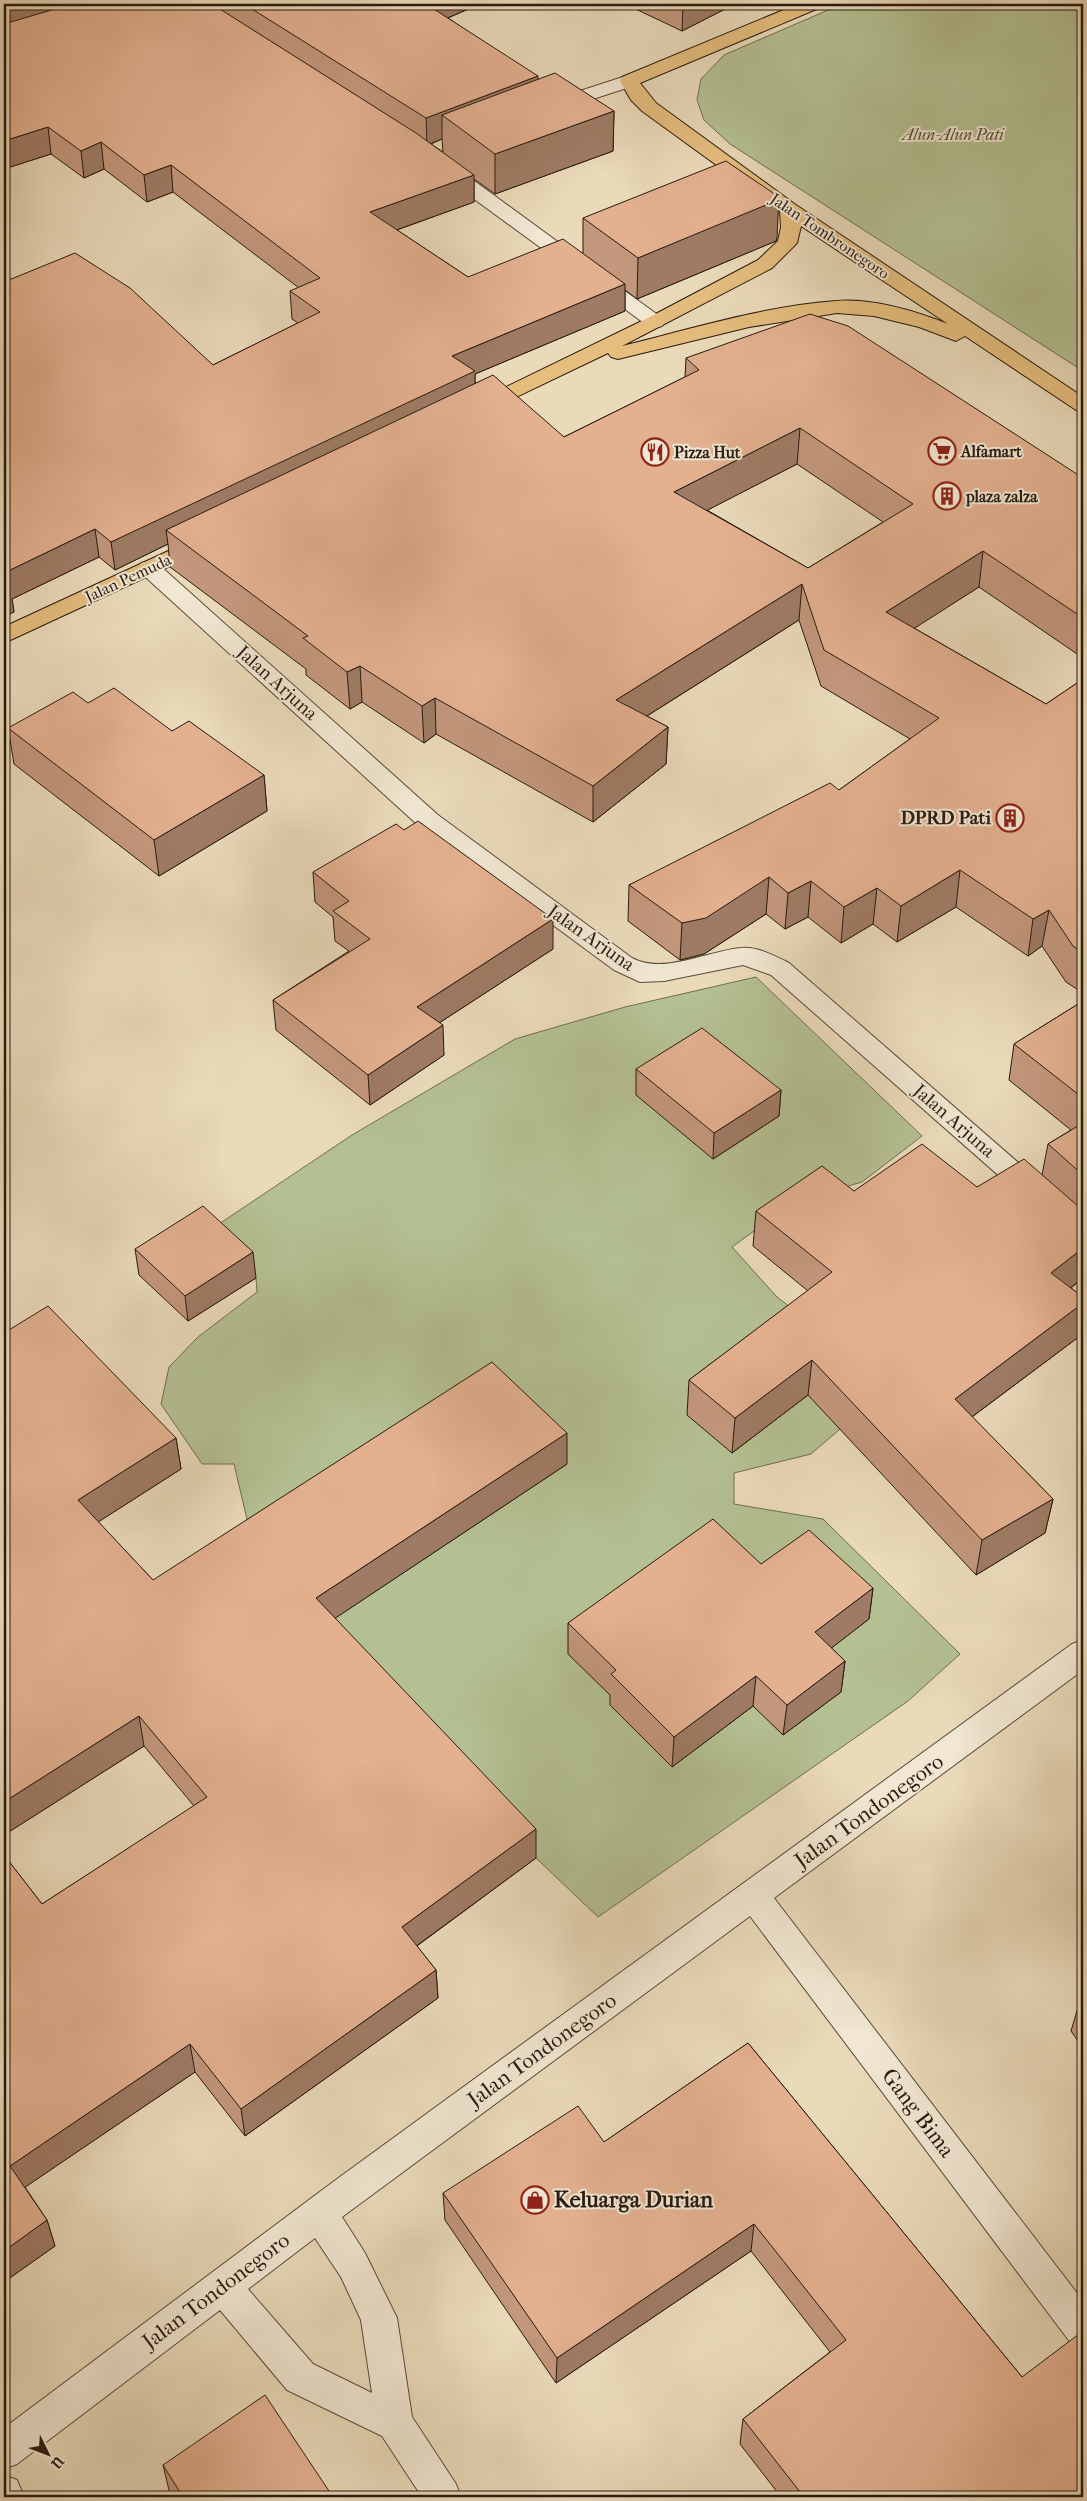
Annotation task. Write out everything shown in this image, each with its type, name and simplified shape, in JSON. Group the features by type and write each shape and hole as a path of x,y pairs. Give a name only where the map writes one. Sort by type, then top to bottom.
{"main road":[{"path":"629,81 779,11 812,4"},
{"name":"Jalan Tombronegoro","path":"629,81 638,96 655,112 789,209 1004,355 1083,406"},
{"path":"460,417 655,322 765,264 787,243 791,227 789,209"},
{"path":"549,373 634,348 740,323 792,312 837,307 874,310 926,323 1004,355"},
{"name":"Jalan Pemuda","path":"4,636 220,533"}],"street":[{"path":"536,112 629,81"},
{"path":"433,160 655,322"},
{"name":"Jalan Arjuna","path":"149,568 429,821 623,964 640,973 664,972 743,956 758,959 780,969 1083,1234"},
{"name":"Jalan Tondonegoro","path":"4,2451 222,2286 1083,1653"},
{"name":"Gang Bima","path":"754,1895 1083,2330"},
{"path":"320,2214 353,2266 378,2318 395,2423 443,2497"},
{"path":"222,2286 300,2377 395,2423"}],"green space":[{"name":"Alun-Alun Pati","path":"842,4 1083,4 1083,371 730,144 704,120 697,100 701,79 724,55"},
{"path":"756,977 922,1136 862,1182 794,1202 732,1247 776,1296 890,1386 811,1454 734,1473 734,1504 823,1519 960,1654 908,1701 598,1917 536,1858 318,1629 566,1464 254,1549 234,1464 202,1464 161,1404 169,1367 198,1337 257,1292 256,1278 207,1232 352,1135 515,1039 625,1007"}],"building":[{"path":"4,4 23,4 4,9"},
{"path":"72,4 212,4 416,133 474,175 370,212 468,277 563,239 625,284 452,356 475,371 111,542 95,529 4,573 4,282 75,253 130,288 213,365 320,312 290,291 320,278 171,165 144,175 101,142 81,151 48,127 4,141 4,24"},
{"path":"244,4 426,4 538,76 426,118"},
{"path":"555,73 614,111 495,154 442,115"},
{"path":"726,161 779,197 778,200 638,258 583,218"},
{"path":"810,314 848,326 1083,478 1083,618 983,551 886,612 1046,704 1083,679 1083,953 1073,946 1049,910 1033,919 960,870 901,906 877,888 844,907 811,881 788,893 769,877 706,918 682,923 629,885 830,783 839,790 939,718 824,650 802,584 616,700 668,727 593,786 435,698 422,706 360,666 347,672 303,638 308,636 166,530 493,375 564,437 699,370 686,358","holes":["800,428 913,504 808,568 674,492"]},
{"path":"4,579 9,584 4,586"},
{"path":"114,688 172,731 189,721 264,775 154,840 8,728 73,692 88,703"},
{"path":"418,821 553,919 417,1007 443,1025 368,1075 273,1000 370,939 333,911 349,901 313,872 396,824 404,830"},
{"path":"1083,1001 1083,1098 1014,1044"},
{"path":"702,1028 781,1090 714,1133 636,1069"},
{"path":"1083,1123 1083,1175 1048,1144"},
{"path":"922,1144 977,1187 1024,1159 1079,1207 1083,1208 1083,1248 1051,1273 1083,1297 1083,1303 955,1399 1053,1499 982,1540 812,1360 735,1418 689,1380 832,1272 756,1211 822,1166 854,1191"},
{"path":"203,1206 253,1252 185,1296 135,1249"},
{"path":"48,1306 176,1438 78,1500 153,1580 492,1362 567,1433 316,1598 536,1829 402,1927 436,1970 241,2109 190,2044 10,2166 47,2220 4,2251 4,1855 42,1904 207,1797 139,1716 4,1802 4,1333"},
{"path":"713,1519 761,1564 809,1530 873,1588 815,1632 845,1661 787,1705 756,1676 674,1737 611,1674 616,1670 568,1623"},
{"path":"748,2043 1022,2377 1083,2331 1083,2497 804,2497 743,2419 846,2340 754,2224 557,2358 443,2193 578,2106 604,2142"},
{"path":"265,2395 333,2497 183,2497 163,2465"}],"place":[{"name":"Alfamart","path":"942,451"},
{"name":"Pizza Hut","path":"655,452"},
{"name":"plaza zalza","path":"947,496"},
{"name":"DPRD Pati","path":"1010,818"},
{"name":"Keluarga Durian","path":"535,2200"}]}
